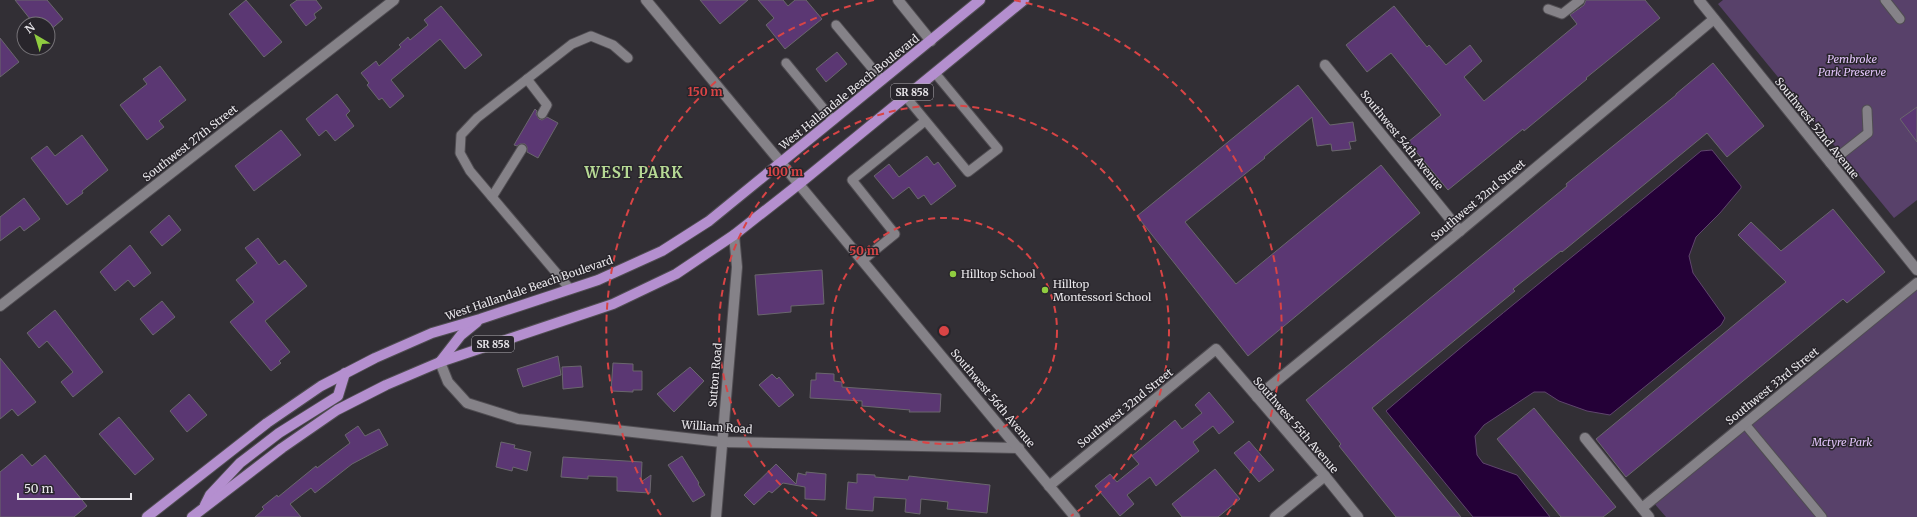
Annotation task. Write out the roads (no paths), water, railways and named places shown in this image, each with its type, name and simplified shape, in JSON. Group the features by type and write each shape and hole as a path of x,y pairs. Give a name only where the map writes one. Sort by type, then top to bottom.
{"main road":[{"name":"West Hallandale Beach Boulevard","path":"147,517 267,423 321,386 345,373 432,333 480,319 598,280 662,251 709,221 980,0"},
{"name":"SR 858","path":"192,517 282,448 337,410 386,385 440,362 613,304 676,274 734,235 799,184 1024,0"},
{"path":"440,362 461,335 480,319"},
{"path":"204,508 210,495 240,463 279,433 338,396 345,373"}],"street":[{"name":"Southwest 27th Street","path":"0,306 394,0"},
{"name":"Southwest 56th Avenue","path":"646,0 782,162 1075,517"},
{"path":"898,0 931,41"},
{"name":"Southwest 52nd Avenue","path":"1699,0 1917,270"},
{"name":"Southwest 32nd Street","path":"1257,397 1460,231 1714,19"},
{"name":"Southwest 54th Avenue","path":"1325,65 1460,231"},
{"name":"Sutton Road","path":"716,517 721,442 737,267 734,235"},
{"name":"Southwest 33rd Street","path":"1642,508 1917,283"},
{"name":"Southwest 32nd Street","path":"1049,486 1216,349"},
{"name":"Southwest 55th Avenue","path":"1216,349 1325,476 1358,517"},
{"name":"William Road","path":"440,362 448,382 467,403 518,419 721,442 1019,448"},
{"path":"1585,438 1650,517"},
{"path":"1275,517 1325,476"}],"lane":[{"path":"1548,8 1562,14 1580,0"},
{"path":"1885,0 1900,18"},
{"path":"836,25 882,80"},
{"path":"570,289 470,172 460,153 461,135 477,118 572,44 591,36 613,45 628,58"},
{"path":"786,63 833,120"},
{"path":"906,97 968,172 998,149 935,73"},
{"path":"527,79 547,105 542,114"},
{"path":"1830,163 1868,133 1867,110"},
{"path":"863,260 895,234 852,180 925,121"},
{"path":"492,197 522,149"},
{"path":"1745,424 1822,517"}],"place":[{"name":"Hilltop School","path":"953,274"},
{"name":"Hilltop Montessori School","path":"1045,290"}],"district":[{"name":"WEST PARK","path":"634,172"}],"park label":[{"name":"Pembroke Park Preserve","path":"1852,65"},
{"name":"Mctyre Park","path":"1842,442"}]}
